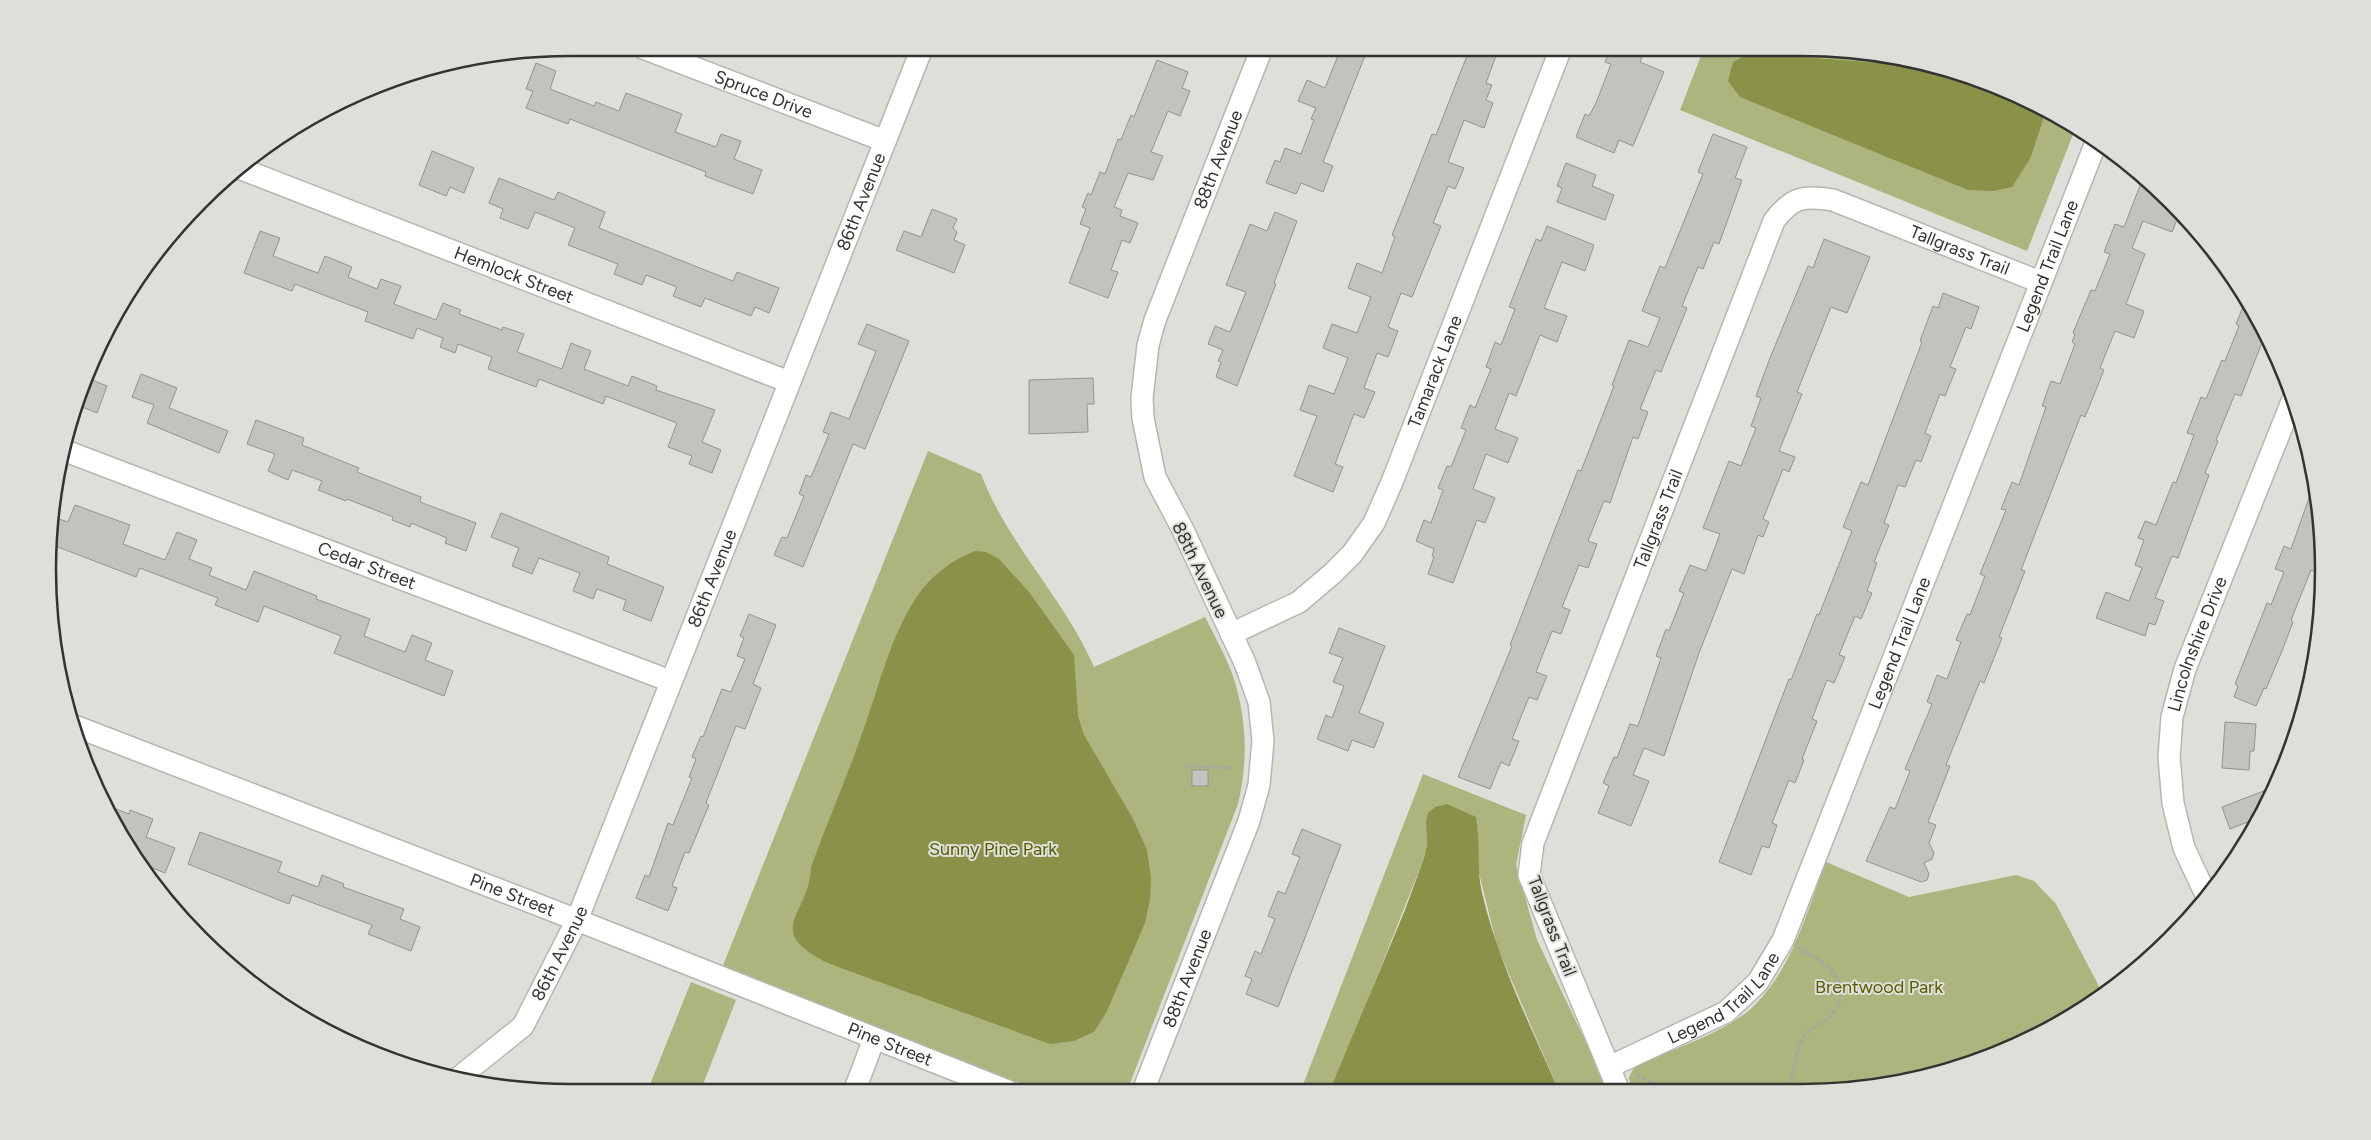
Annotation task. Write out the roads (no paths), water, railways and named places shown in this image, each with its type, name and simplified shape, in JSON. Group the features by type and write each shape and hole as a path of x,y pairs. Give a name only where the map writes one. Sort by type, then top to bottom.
{"street":[{"name":"Spruce Drive","path":"664,56 885,141"},
{"name":"86th Avenue","path":"465,1073 523,1026 577,920 919,56"},
{"name":"88th Avenue","path":"1145,1084 1249,821 1259,785 1263,741 1259,702 1231,634 1155,477 1144,426 1142,398 1148,345 1155,320 1259,56"},
{"name":"Tamarack Lane","path":"1231,634 1299,602 1352,554 1374,523 1392,482 1558,56"},
{"name":"Legend Trail Lane","path":"1609,1067 1726,1012 1758,982 1783,940 2093,148"},
{"name":"Hemlock Street","path":"246,171 789,382"},
{"name":"Tallgrass Trail","path":"1616,1084 1530,875 1533,843 1774,221 1795,200 1812,196 1833,200 2040,282"},
{"name":"Lincolnshire Drive","path":"2204,889 2184,848 2173,803 2170,757 2172,717 2185,669 2288,409"},
{"name":"Cedar Street","path":"70,453 670,681"},
{"name":"Pine Street","path":"82,729 577,920 990,1084"},
{"path":"857,1084 874,1039"}],"park label":[{"name":"Sunny Pine Park","path":"993,849"},
{"name":"Brentwood Park","path":"1879,987"}]}
